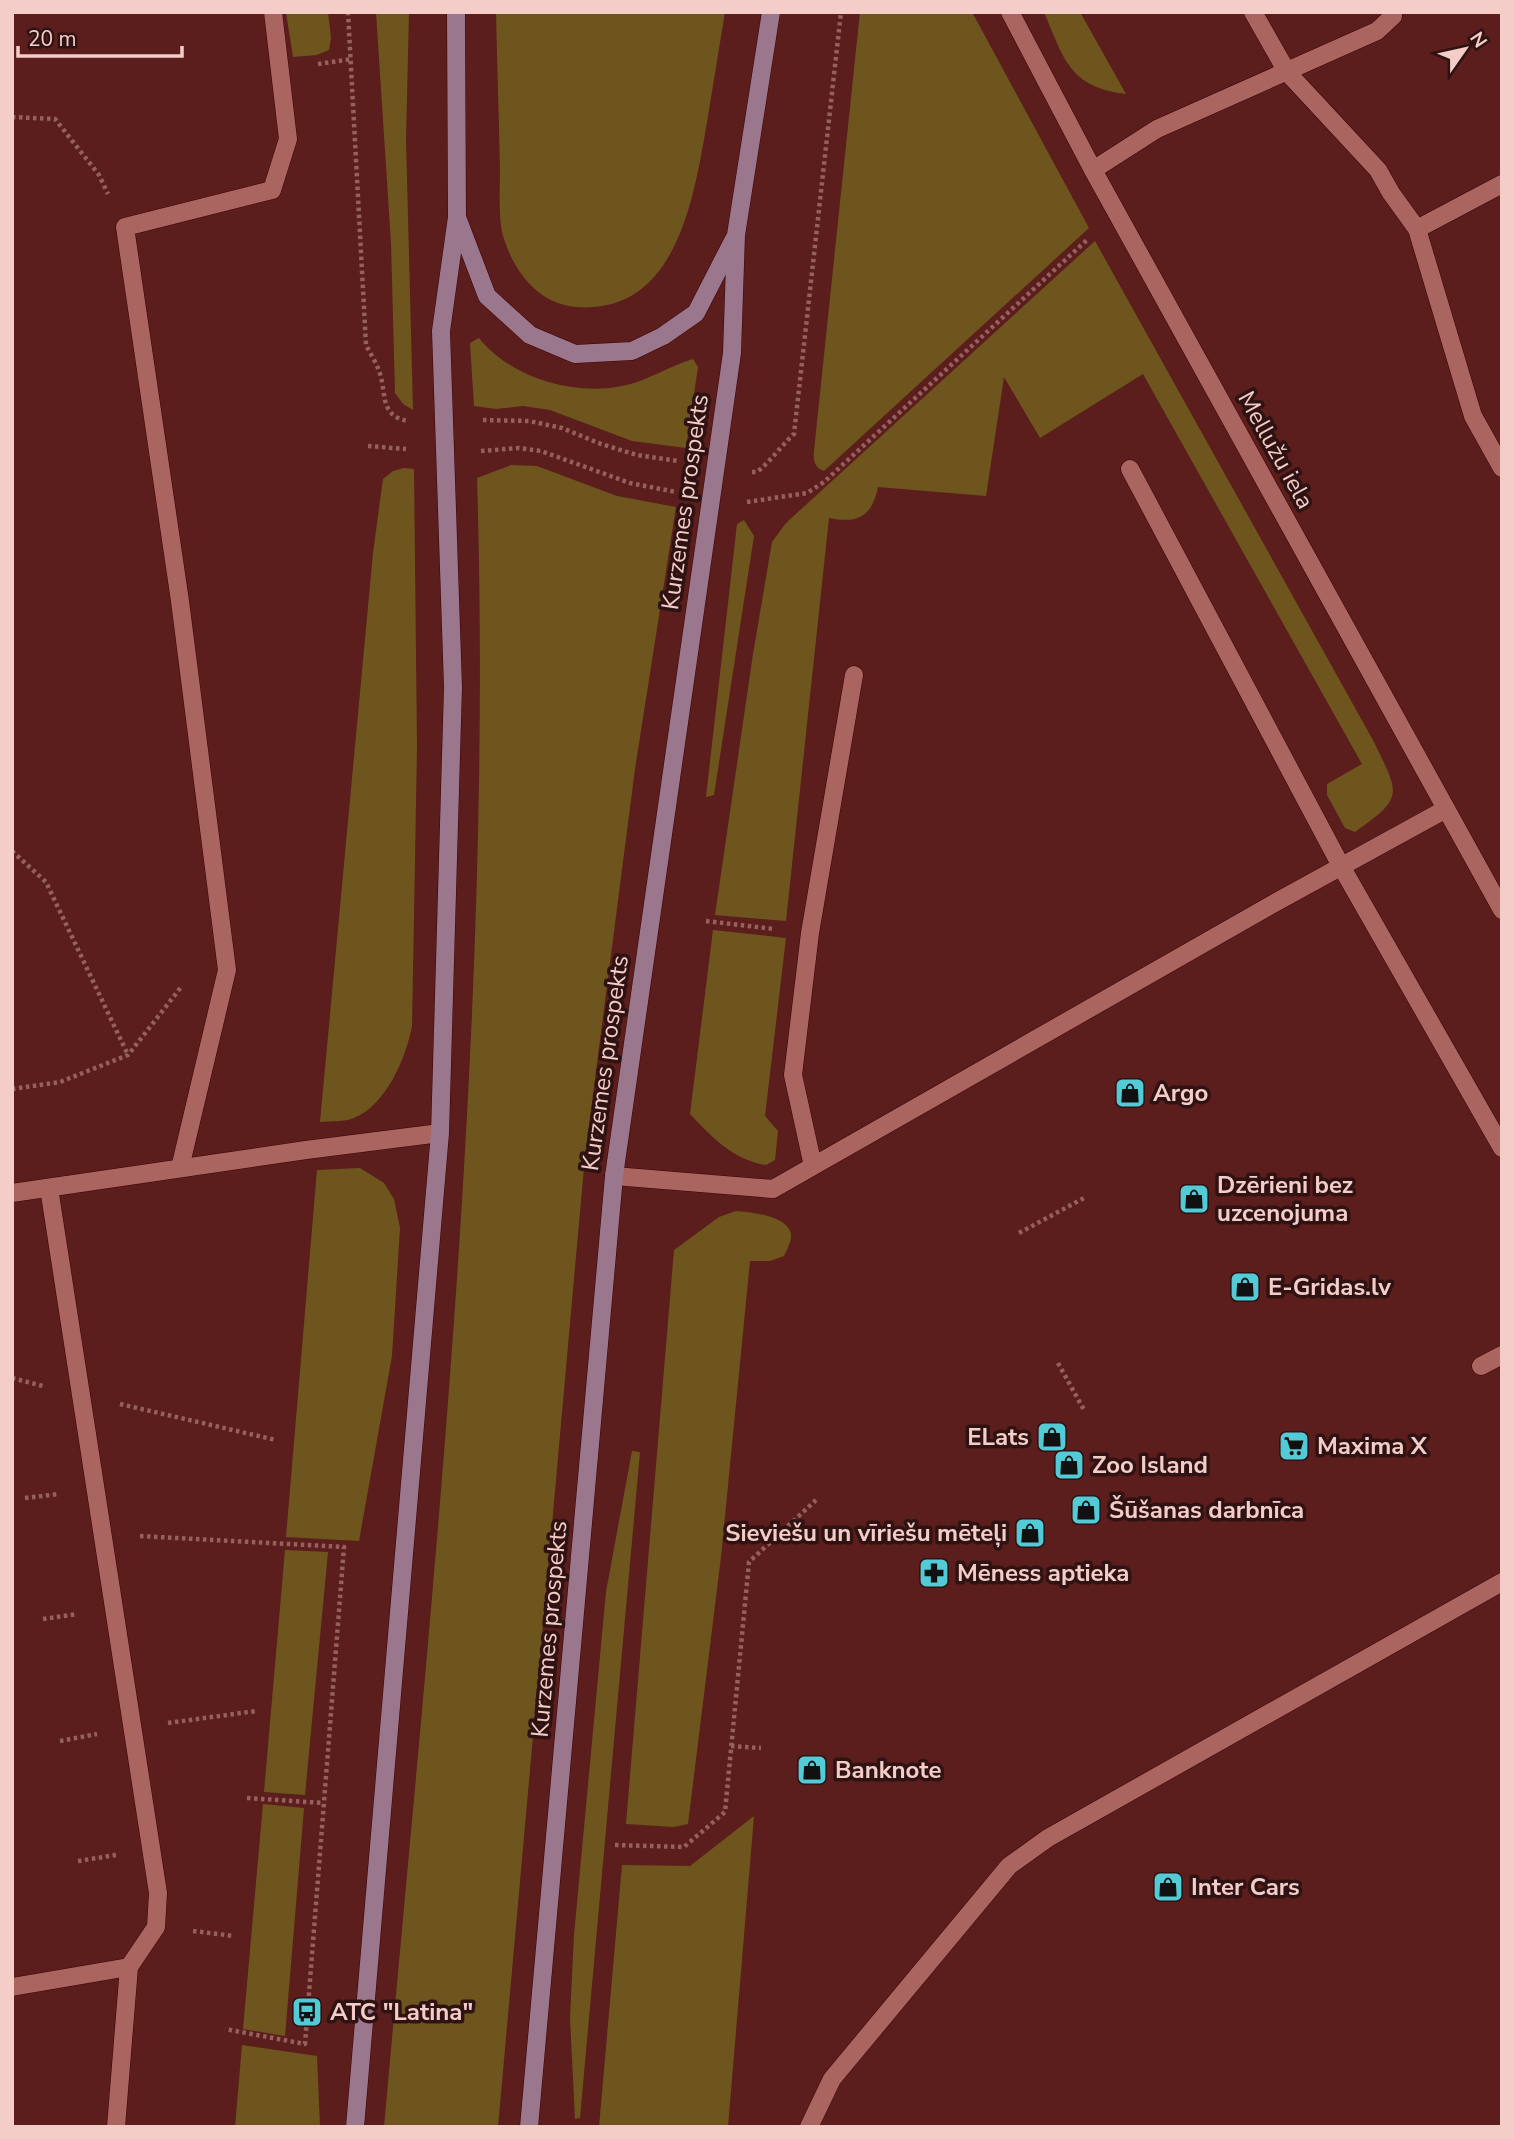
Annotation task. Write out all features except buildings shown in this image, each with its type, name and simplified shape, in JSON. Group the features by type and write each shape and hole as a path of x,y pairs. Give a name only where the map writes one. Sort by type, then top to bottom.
{"main road":[{"path":"355,2127 440,1133 453,687 441,331 457,217 456,12"},
{"name":"Kurzemes prospekts","path":"529,2127 614,1176 732,354 736,235 771,12"},
{"path":"457,217 487,296 530,335 575,354 632,351 663,336 695,313 736,235"}],"street":[{"path":"180,1168 227,970 180,601 125,227 272,190 288,139 273,12"},
{"name":"Mellužu iela","path":"1010,12 1094,170 1502,910"},
{"path":"1253,12 1287,72 1378,170 1391,193 1418,229 1473,416 1502,468"},
{"path":"1094,170 1157,129 1377,31 1393,16 1392,12"},
{"path":"1418,229 1502,184"},
{"path":"1130,470 1341,866 1502,1148"},
{"path":"813,1166 793,1075 810,933 854,675"},
{"path":"614,1176 773,1189 1446,808"},
{"path":"12,1193 440,1133"},
{"path":"49,1188 158,1893 156,1927 129,1967 116,2127"},
{"path":"1481,1366 1502,1355"},
{"path":"809,2127 832,2079 1009,1866 1048,1838 1502,1582"},
{"path":"12,1987 129,1967"}],"path":[{"path":"348,12 366,345 381,373 383,402 403,421 414,422"},
{"path":"741,471 757,472 771,461 779,448 794,434 841,12"},
{"path":"12,117 55,119 99,175 125,227"},
{"path":"741,503 807,493 824,482 1093,234"},
{"path":"475,420 529,421 562,428 637,455 684,463"},
{"path":"368,446 414,449"},
{"path":"477,451 541,451 630,483 680,492"},
{"path":"12,851 46,882 128,1055"},
{"path":"706,920 810,933"},
{"path":"12,1089 60,1082 128,1055 186,982"},
{"path":"1019,1233 1084,1198"},
{"path":"1058,1363 1084,1410"},
{"path":"12,1378 276,1440"},
{"path":"25,1498 62,1493"},
{"path":"615,1845 684,1847 724,1812 749,1562 816,1500"},
{"path":"104,1534 344,1547 305,2044 225,2029"},
{"path":"731,1746 761,1748"},
{"path":"247,1798 324,1803"}],"shaded area":[{"path":"286,12 328,12 331,38 329,50 317,55 293,57"},
{"path":"376,12 409,12 406,139 413,410 403,404 395,393 391,243"},
{"path":"496,12 725,12 702,152 686,216 674,246 658,272 637,292 610,304 576,307 563,305 530,285 515,264 502,232 500,215"},
{"path":"860,12 972,12 1089,228 824,471 815,463 814,450"},
{"path":"1044,12 1080,12 1126,94 1092,85 1071,68 1057,44"},
{"path":"1095,241 1374,742 1392,784 1390,802 1355,832 1345,828 1327,795 1327,784 1362,764 1143,374 1040,438 1004,377 986,496 878,487 872,505 862,516 848,520 829,518 786,921 715,915 772,542 786,523"},
{"path":"479,338 492,352 525,373 544,381 583,388 632,384 693,359 698,367 686,448 632,441 550,410 523,406 496,409 474,406 470,343"},
{"path":"511,465 537,466 617,496 676,507 635,769 585,1156 498,2127 384,2127 439,1510 468,1097 477,891 480,685 477,478"},
{"path":"414,469 417,747 412,1026 405,1052 393,1079 376,1103 354,1118 320,1122 373,553 383,479 393,471"},
{"path":"744,520 754,536 714,795 706,797 737,524"},
{"path":"713,930 786,938 765,1116 778,1131 775,1160 766,1165 733,1153 690,1114"},
{"path":"360,1168 384,1183 394,1199 400,1228 392,1356 359,1541 286,1537 317,1170"},
{"path":"736,1211 776,1219 788,1228 791,1237 784,1256 770,1261 750,1261 721,1557 688,1824 674,1827 626,1824 674,1250 719,1217"},
{"path":"632,1451 640,1452 580,2118 575,2119 570,2018 574,1935 606,1592"},
{"path":"285,1550 328,1552 305,1795 264,1792"},
{"path":"263,1804 304,1808 285,2036 243,2029"},
{"path":"754,1816 728,2127 599,2127 622,1865 690,1866"},
{"path":"242,2045 317,2056 320,2127 235,2127"}],"place":[{"name":"Argo","path":"1130,1093"},
{"name":"Dzērieni bez uzcenojuma","path":"1194,1199"},
{"name":"E-Gridas.lv","path":"1245,1287"},
{"name":"ELats","path":"1052,1437"},
{"name":"Maxima X","path":"1294,1446"},
{"name":"Zoo Island","path":"1069,1465"},
{"name":"Šūšanas darbnīca","path":"1086,1510"},
{"name":"Sieviešu un vīriešu mēteļi","path":"1030,1533"},
{"name":"Mēness aptieka","path":"934,1573"},
{"name":"Banknote","path":"812,1770"},
{"name":"Inter Cars","path":"1168,1887"},
{"name":"ATC \"Latina\"","path":"307,2012"}]}
